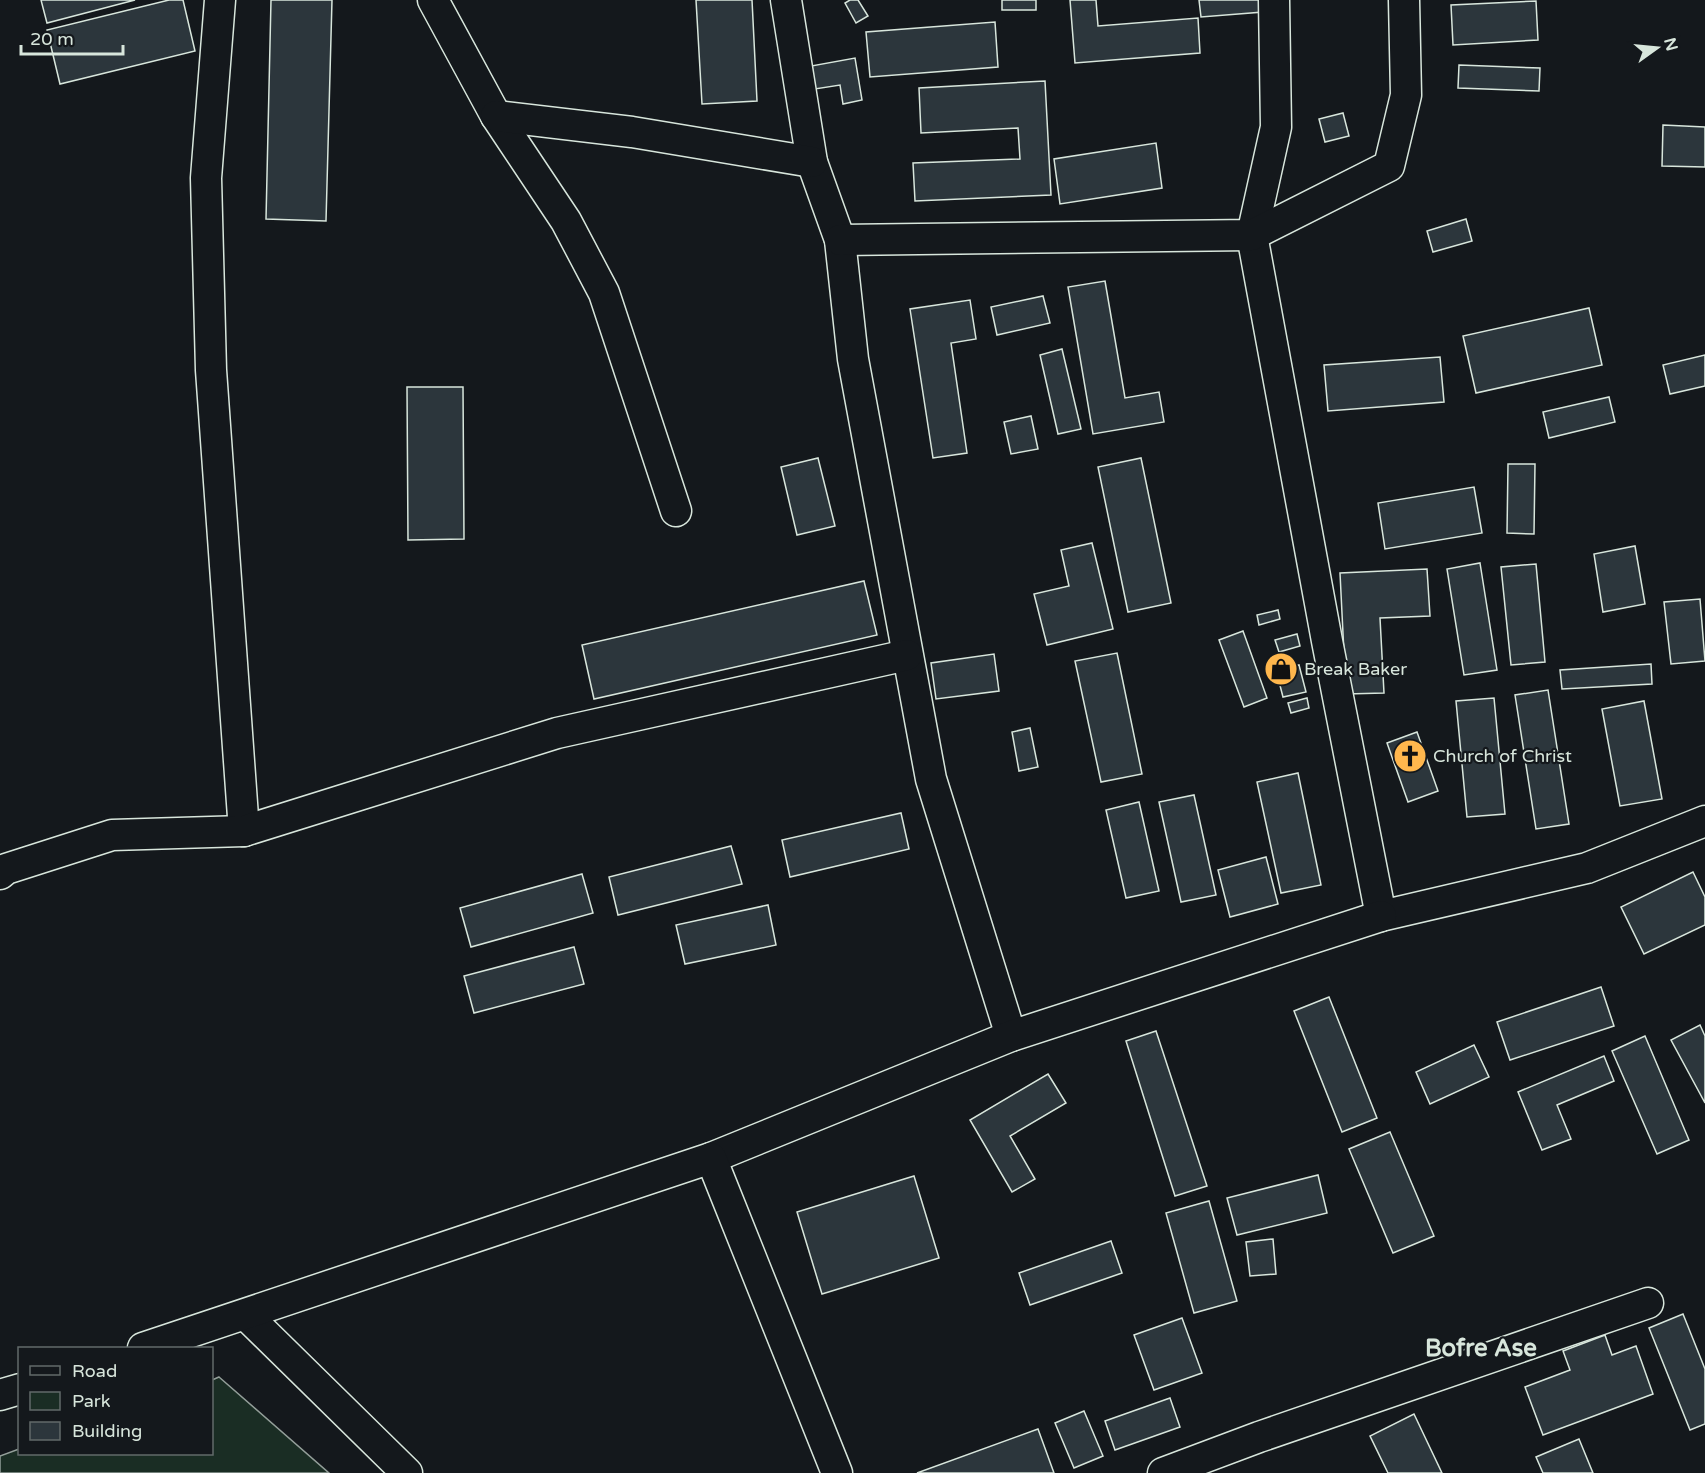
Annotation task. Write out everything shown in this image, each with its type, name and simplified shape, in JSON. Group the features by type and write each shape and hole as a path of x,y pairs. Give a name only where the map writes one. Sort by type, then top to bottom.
{"street":[{"path":"219,0 206,178 211,370 244,831"},
{"path":"434,0 496,116 566,221 604,293 676,511"},
{"path":"786,0 812,162 840,240 853,359 931,779 1011,1036"},
{"path":"1274,0 1276,127 1252,235 1327,641 1382,916"},
{"path":"840,240 1252,235 1389,166 1406,95 1404,0"},
{"path":"496,116 632,132 812,162"},
{"path":"0,874 6,869 112,834 244,831 557,733 908,654"},
{"path":"146,1347 711,1158 1011,1036 1382,916 1587,868 1705,821"},
{"path":"711,1158 837,1473"},
{"path":"1163,1473 1258,1437 1648,1303"},
{"path":"246,1315 407,1473"},
{"path":"0,1395 18,1390"}],"green space":[{"path":"219,1377 329,1473 0,1473 0,1456 18,1449 18,1455 213,1455 213,1380"}],"building":[{"path":"41,0 135,0 47,23"},
{"path":"169,0 183,0 195,51 60,84 47,30"},
{"path":"271,0 332,0 326,221 266,219"},
{"path":"696,0 752,0 757,101 702,104"},
{"path":"858,0 868,16 856,23 845,3"},
{"path":"1002,0 1036,0 1036,10 1002,10"},
{"path":"1070,0 1096,0 1098,26 1198,18 1200,53 1075,63"},
{"path":"1199,0 1262,0 1263,12 1201,17"},
{"path":"1536,1 1538,40 1453,45 1451,5"},
{"path":"995,22 998,67 870,77 866,32"},
{"path":"855,58 862,100 843,104 840,85 815,89 811,66"},
{"path":"1459,65 1540,68 1539,91 1458,88"},
{"path":"1045,81 1051,195 915,201 913,163 1020,159 1018,128 921,133 919,88"},
{"path":"1343,113 1349,136 1325,142 1319,119"},
{"path":"1663,125 1705,127 1705,167 1662,166"},
{"path":"1156,143 1162,188 1060,204 1054,159"},
{"path":"1466,219 1472,241 1433,252 1427,231"},
{"path":"1105,281 1125,398 1159,392 1164,422 1093,434 1068,287"},
{"path":"1043,296 1050,323 997,335 991,307"},
{"path":"970,300 976,339 951,343 967,453 933,458 910,309"},
{"path":"1589,308 1602,365 1476,393 1463,336"},
{"path":"1062,349 1081,429 1058,434 1040,355"},
{"path":"1705,355 1705,386 1670,394 1663,365"},
{"path":"1440,357 1444,402 1328,411 1324,365"},
{"path":"407,387 463,387 464,539 408,540"},
{"path":"1609,397 1615,422 1549,438 1543,412"},
{"path":"1031,416 1038,449 1011,454 1004,422"},
{"path":"818,458 835,526 797,535 781,467"},
{"path":"1141,458 1171,603 1128,612 1098,467"},
{"path":"1508,464 1535,464 1534,534 1507,533"},
{"path":"1474,487 1482,533 1385,549 1378,503"},
{"path":"1092,543 1113,629 1047,645 1034,594 1069,586 1061,550"},
{"path":"1635,546 1645,604 1603,612 1594,554"},
{"path":"1480,563 1497,670 1464,675 1447,569"},
{"path":"1536,564 1545,662 1511,665 1501,567"},
{"path":"1427,569 1430,616 1380,618 1384,693 1346,694 1340,573"},
{"path":"864,581 877,635 594,699 582,645"},
{"path":"1700,599 1705,661 1671,664 1664,602"},
{"path":"1278,610 1280,619 1259,625 1257,615"},
{"path":"1243,631 1267,698 1244,707 1219,640"},
{"path":"1297,634 1300,646 1279,652 1275,640"},
{"path":"1117,653 1142,774 1101,782 1075,661"},
{"path":"994,654 999,691 936,699 931,663"},
{"path":"1651,664 1652,684 1562,689 1560,670"},
{"path":"1299,665 1306,692 1283,697 1276,670"},
{"path":"1548,690 1569,824 1536,829 1515,695"},
{"path":"1307,698 1309,708 1291,713 1288,703"},
{"path":"1494,698 1505,814 1467,817 1456,701"},
{"path":"1644,701 1662,799 1620,806 1602,709"},
{"path":"1030,728 1038,767 1019,771 1012,732"},
{"path":"1417,732 1438,791 1408,802 1387,743"},
{"path":"1298,773 1321,885 1281,893 1257,782"},
{"path":"1194,795 1216,895 1181,902 1159,802"},
{"path":"1139,802 1159,891 1126,898 1106,810"},
{"path":"901,813 909,849 790,877 782,840"},
{"path":"731,846 742,884 618,915 609,877"},
{"path":"1266,857 1278,904 1230,917 1218,870"},
{"path":"1693,872 1705,897 1705,925 1644,954 1621,907"},
{"path":"582,874 593,913 471,947 460,908"},
{"path":"768,905 776,945 685,964 676,925"},
{"path":"574,947 584,984 474,1013 464,976"},
{"path":"1601,987 1614,1026 1510,1060 1497,1022"},
{"path":"1329,997 1377,1118 1342,1132 1294,1011"},
{"path":"1700,1025 1705,1036 1705,1103 1671,1040"},
{"path":"1156,1031 1207,1186 1175,1196 1126,1041"},
{"path":"1645,1036 1689,1140 1657,1154 1612,1051"},
{"path":"1474,1045 1489,1077 1430,1104 1416,1072"},
{"path":"1604,1056 1614,1081 1557,1105 1571,1139 1542,1150 1518,1092"},
{"path":"1048,1074 1066,1103 1010,1136 1035,1179 1012,1192 970,1120"},
{"path":"1390,1132 1434,1236 1393,1253 1349,1149"},
{"path":"1318,1175 1327,1213 1237,1235 1227,1198"},
{"path":"914,1176 939,1258 822,1294 797,1212"},
{"path":"1209,1201 1237,1301 1194,1313 1166,1213"},
{"path":"1273,1239 1276,1274 1250,1276 1246,1242"},
{"path":"1111,1241 1122,1273 1030,1305 1019,1273"},
{"path":"1683,1314 1705,1369 1705,1424 1690,1430 1649,1328"},
{"path":"1182,1318 1202,1373 1154,1390 1134,1335"},
{"path":"1605,1335 1612,1355 1636,1346 1653,1394 1543,1435 1525,1387 1570,1370 1563,1351"},
{"path":"1170,1398 1180,1427 1115,1450 1105,1421"},
{"path":"1084,1411 1103,1456 1074,1468 1055,1423"},
{"path":"1414,1414 1442,1473 1388,1473 1370,1436"},
{"path":"1038,1429 1054,1473 917,1473"},
{"path":"1579,1439 1593,1473 1543,1473 1536,1457"}],"place":[{"name":"Break Baker","path":"1281,669"},
{"name":"Church of Christ","path":"1410,756"}],"district":[{"name":"Bofre Ase","path":"1481,1348"}]}
